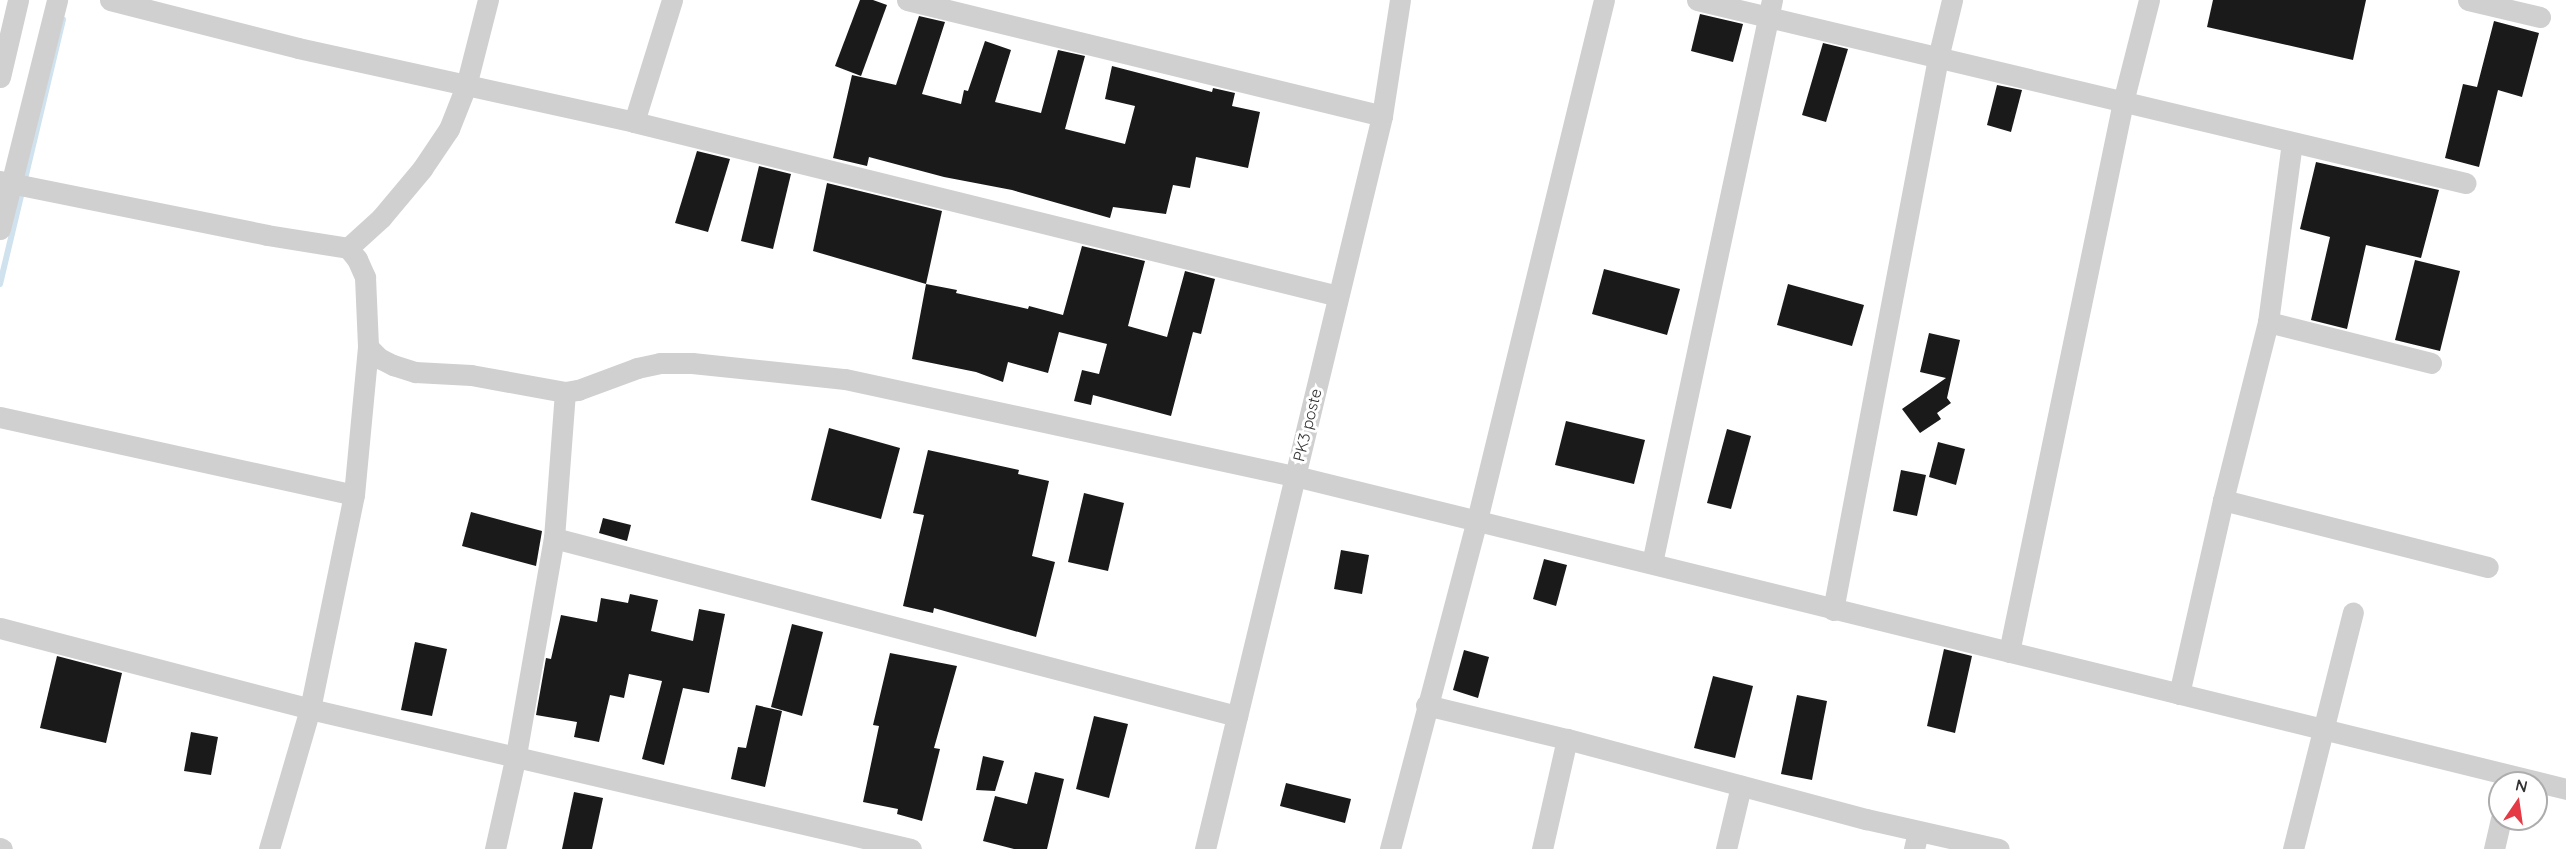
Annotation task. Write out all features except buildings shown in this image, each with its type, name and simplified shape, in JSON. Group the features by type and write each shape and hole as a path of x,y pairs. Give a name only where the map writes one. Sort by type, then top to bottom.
{"street":[{"path":"0,77 18,0"},
{"path":"0,229 6,182 57,0"},
{"path":"110,0 298,48 634,122 1338,296"},
{"path":"348,248 381,218 422,169 449,129 466,86 488,0"},
{"path":"634,122 672,0"},
{"path":"907,0 1382,116"},
{"name":"PK3 poste","path":"1205,849 1382,116 1400,0"},
{"path":"1390,849 1426,705 1477,519 1604,0"},
{"path":"1697,0 1771,9 1938,57 2464,183"},
{"path":"1833,610 1938,57 1952,0"},
{"path":"2009,652 2123,102 2149,0"},
{"path":"2468,0 2540,17"},
{"path":"1652,563 1771,9"},
{"path":"2179,694 2223,500 2268,322 2292,143"},
{"path":"6,182 267,236 348,248 357,260 365,278 368,347 354,495 310,709 269,849"},
{"path":"2268,322 2431,363"},
{"path":"368,347 379,358 415,372 471,375 565,392 585,388 637,368 660,363 692,363 845,379 1295,476 1477,519 1833,610 2324,729 2488,773"},
{"path":"495,849 516,755 554,538 565,392"},
{"path":"0,417 354,495"},
{"path":"2223,500 2488,567"},
{"path":"554,538 1237,716"},
{"path":"2293,849 2353,612"},
{"path":"0,628 310,709 516,755 911,849"},
{"path":"1426,705 1567,739 1741,786 1916,840 1999,849"},
{"path":"1542,849 1567,739"},
{"path":"1726,849 1741,786"},
{"path":"2548,786 2566,789"},
{"path":"2494,849 2498,831"}],"waterway":[{"path":"0,284 63,19"}]}
